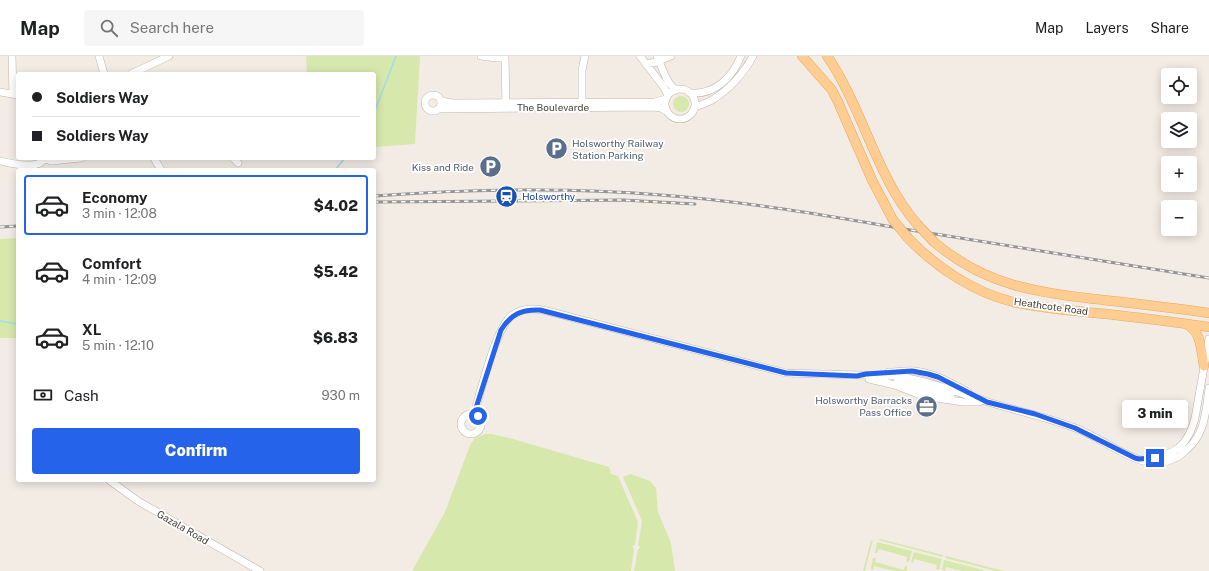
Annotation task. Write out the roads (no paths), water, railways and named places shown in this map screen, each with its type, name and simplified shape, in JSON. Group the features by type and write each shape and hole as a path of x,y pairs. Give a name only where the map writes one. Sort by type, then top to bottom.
{"main road":[{"name":"Heathcote Road","path":"802,56 832,90 877,191 892,220 930,259 961,280 991,294 1012,301 1050,308 1209,327"},
{"name":"Heathcote Road","path":"827,56 848,93 892,188 903,207 934,242 946,252 993,278 1017,286 1054,294 1209,313"},
{"path":"1187,324 1194,329 1197,334 1204,366"}],"street":[{"path":"0,92 15,94 12,56"},
{"path":"99,56 103,72"},
{"path":"135,72 169,56"},
{"path":"481,56 496,58 505,57 506,105"},
{"path":"582,102 582,70 585,56"},
{"path":"640,56 663,86 667,97 665,107 672,117 683,119 692,114 695,107 694,100 690,93"},
{"path":"646,64 671,56"},
{"path":"658,59 672,88 690,93 704,93 725,82 735,69 741,56"},
{"path":"695,107 713,99 729,87 746,68 753,56"},
{"path":"667,97 676,90"},
{"path":"432,95 437,96 441,105 438,109 434,111 429,110 426,107 425,102 427,98 432,95"},
{"name":"The Boulevarde","path":"438,109 582,102 655,102 667,97"},
{"name":"The Boulevarde","path":"440,101 453,103 506,105 653,106 667,111"},
{"path":"0,161 27,165 37,164 43,160"},
{"path":"49,160 61,160"},
{"path":"474,414 501,330 512,316 519,312 531,309 547,311 786,373 857,376 895,386 923,396 964,402 987,402"},
{"path":"1139,459 1164,456 1177,449 1189,437 1195,418 1209,339"},
{"path":"857,376 907,371 922,372 938,377 987,402 1057,421 1082,431 1139,459 1152,463 1177,458 1195,442 1204,424 1209,388"},
{"name":"Gazala Road","path":"112,482 138,501 260,571"}],"waterway":[{"path":"376,108 396,56"},
{"path":"337,168 343,160"},
{"path":"0,321 16,324"}],"railway":[{"path":"376,196 482,190 554,190 625,192 692,198 814,214 1209,278"},
{"path":"376,202 623,200 695,204"},
{"path":"0,227 16,226"}],"place":[{"name":"Holsworthy Railway Station Parking","path":"557,149"},
{"name":"Kiss and Ride","path":"490,167"},
{"name":"Holsworthy","path":"507,196"},
{"name":"Holsworthy Barracks Pass Office","path":"927,406"}]}
